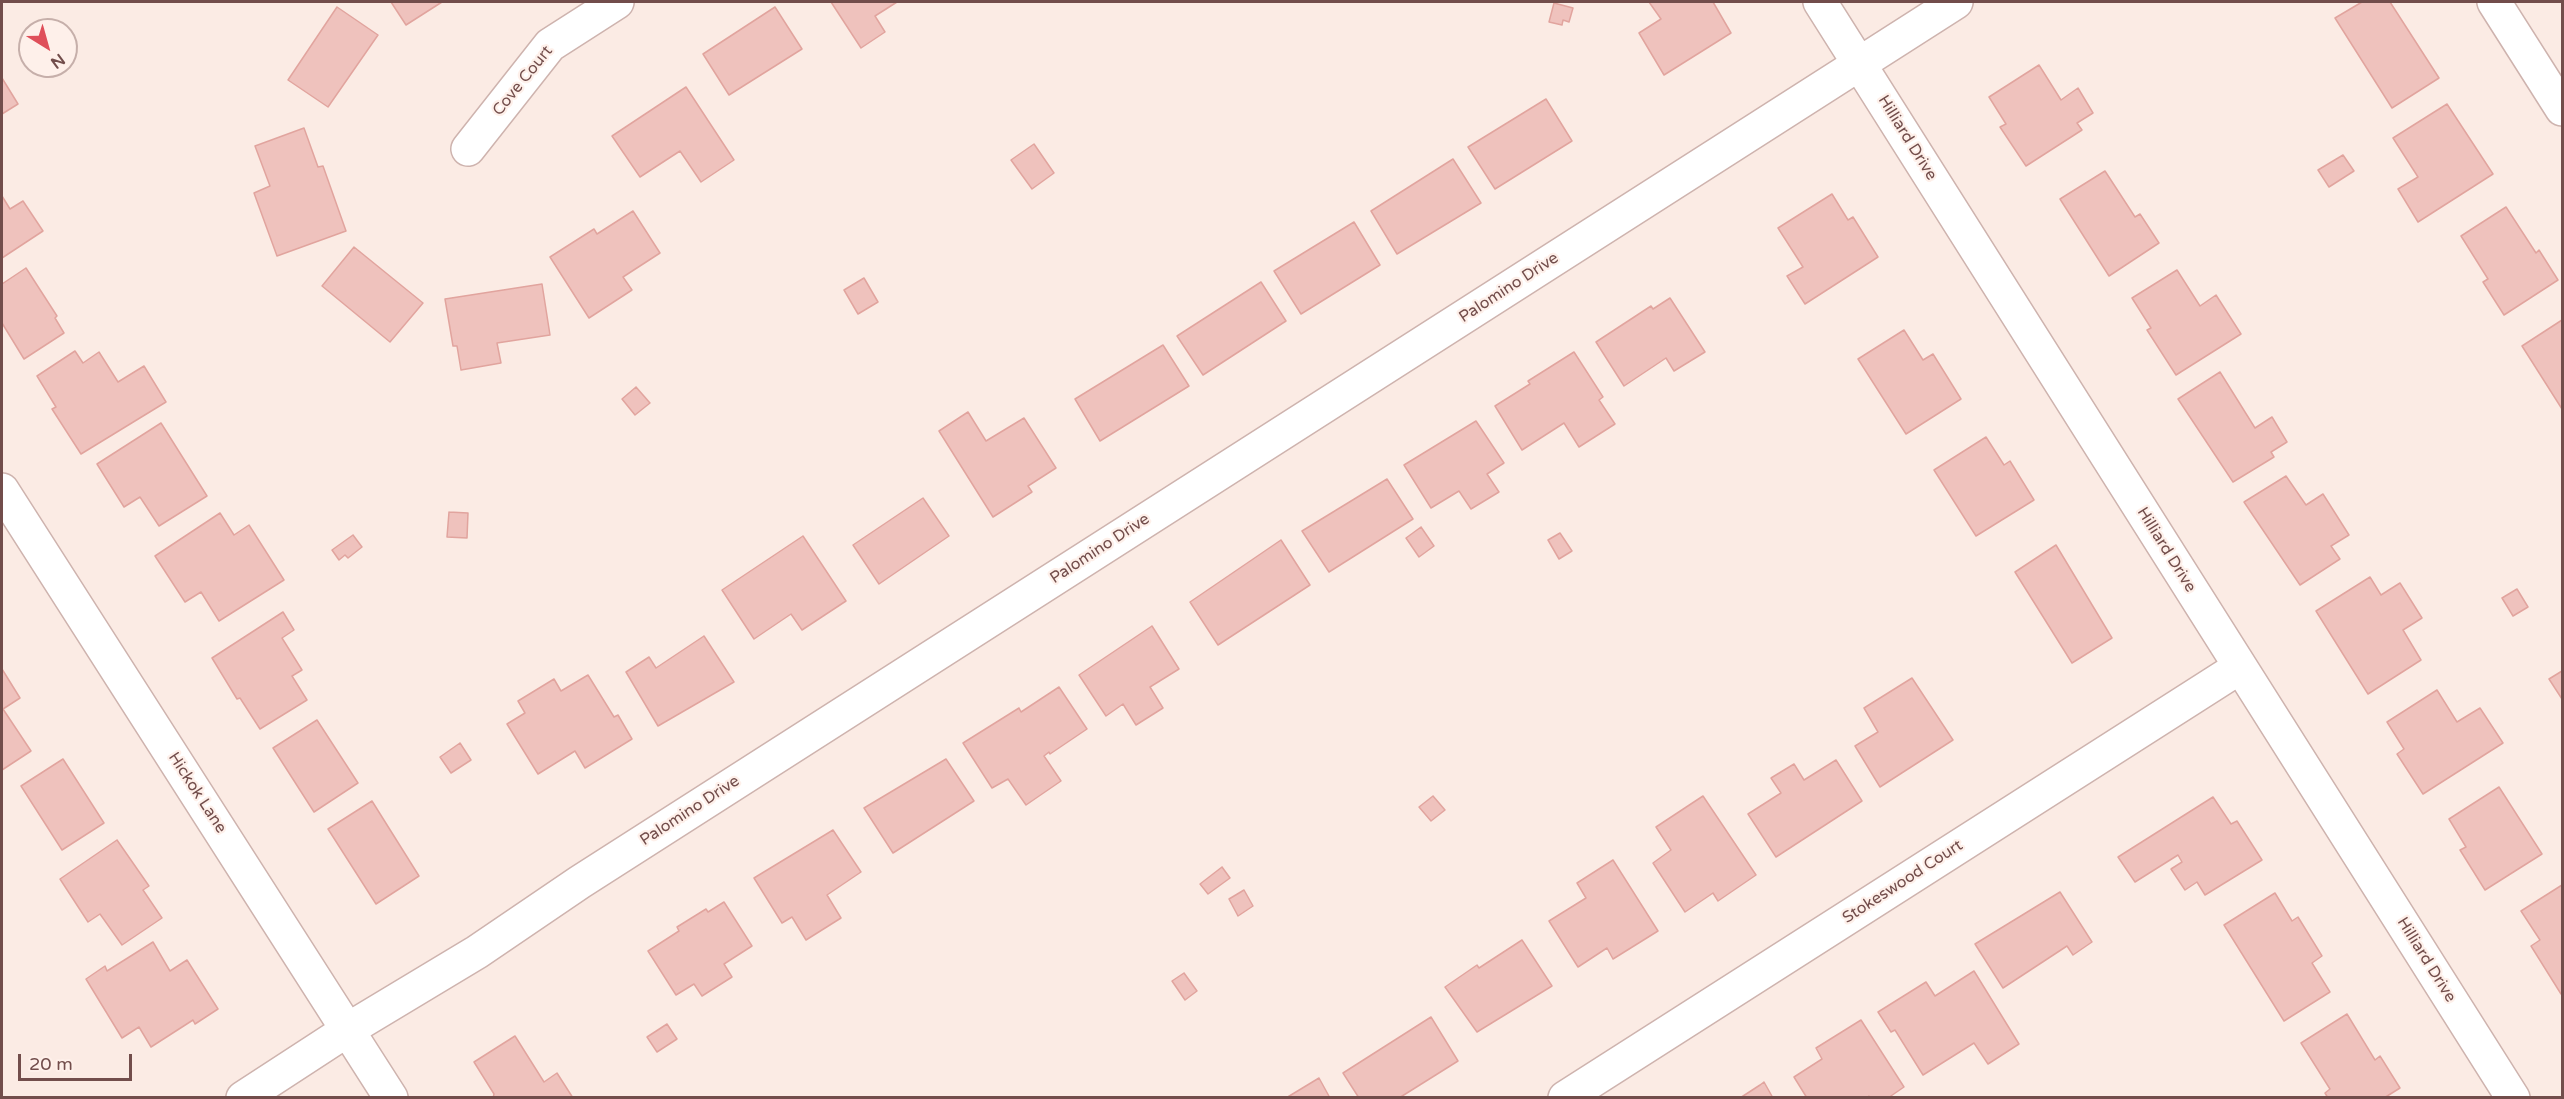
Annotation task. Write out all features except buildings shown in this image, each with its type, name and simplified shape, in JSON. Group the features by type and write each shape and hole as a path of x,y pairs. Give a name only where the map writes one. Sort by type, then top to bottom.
{"street":[{"name":"Cove Court","path":"468,149 550,45 617,2"},
{"name":"Hilliard Drive","path":"1820,2 2513,1098"},
{"name":"Palomino Drive","path":"243,1098 349,1029 477,952 580,882 1956,2"},
{"path":"2494,2 2562,109"},
{"name":"Hickok Lane","path":"2,490 349,1029 391,1098"},
{"name":"Stokeswood Court","path":"1565,1098 2240,667"}]}
